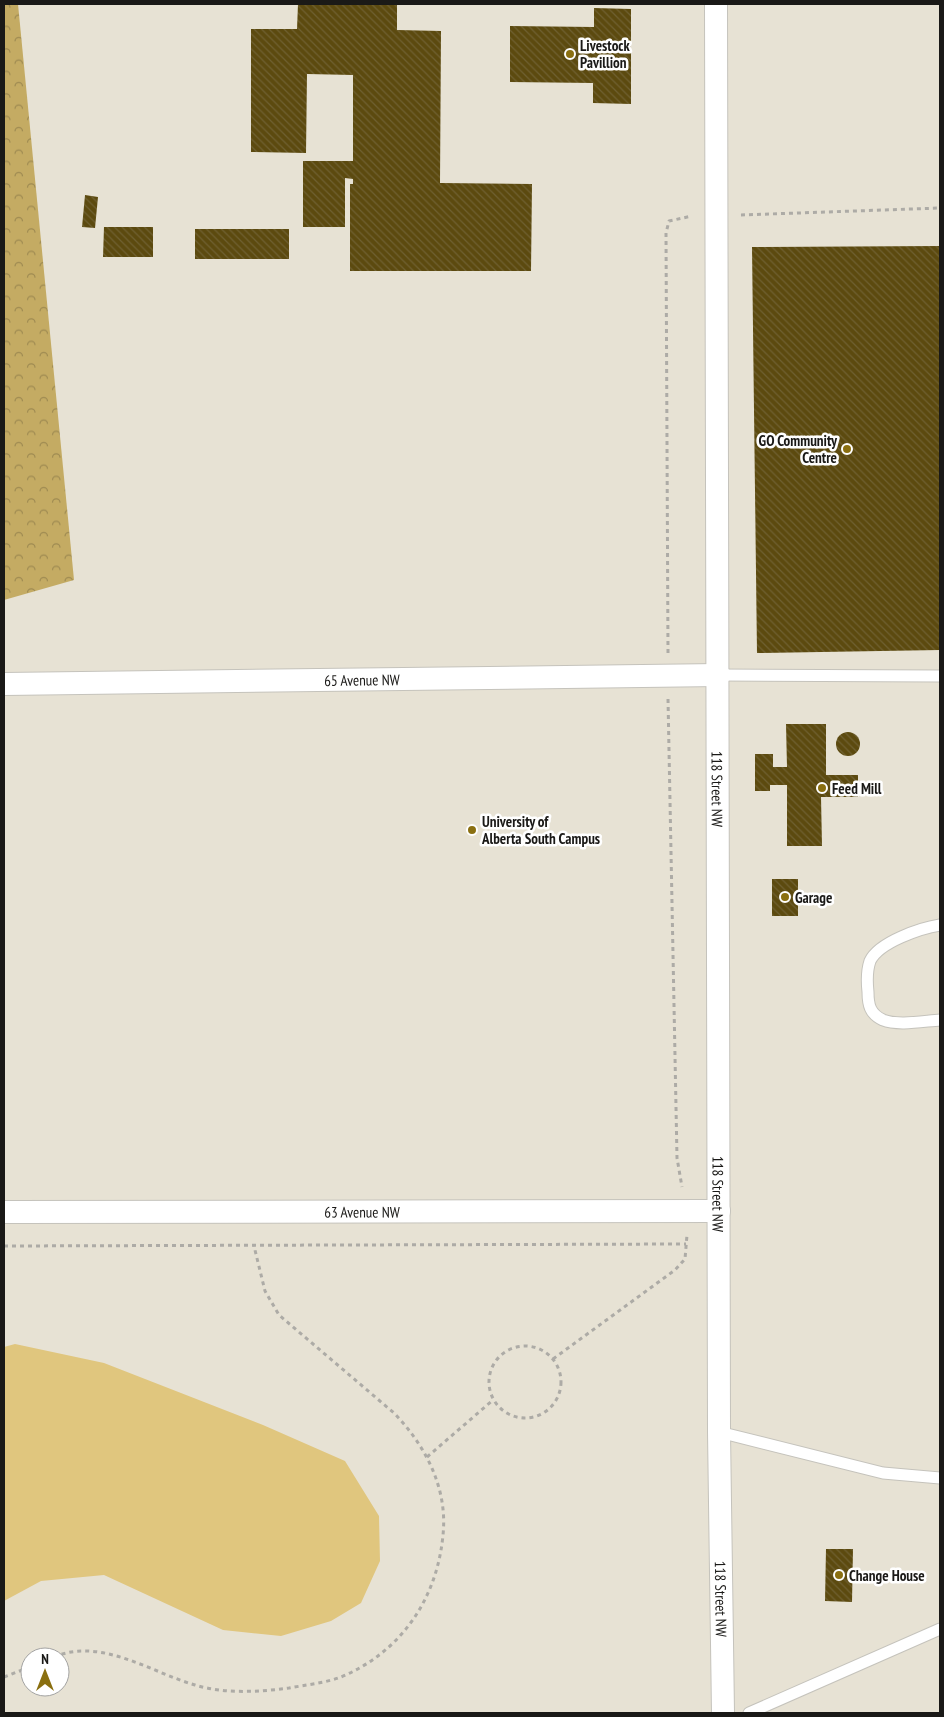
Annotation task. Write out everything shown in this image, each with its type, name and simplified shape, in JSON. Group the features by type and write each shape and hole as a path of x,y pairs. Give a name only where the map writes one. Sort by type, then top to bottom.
{"street":[{"name":"118 Street NW","path":"716,4 719,675 719,1432 723,1713"},
{"name":"65 Avenue NW","path":"4,684 719,675"},
{"name":"63 Avenue NW","path":"4,1212 719,1211"}],"lane":[{"path":"719,675 940,676"},
{"path":"940,925 911,932 880,950 870,961 867,979 870,1012 876,1016 885,1021 940,1020"},
{"path":"719,1432 883,1473 940,1478"},
{"path":"749,1713 940,1628"}],"path":[{"path":"553,1359 676,1270 684,1258 686,1244 687,1212 676,1158 668,675 666,233 669,221 674,218 940,208"},
{"path":"4,1246 686,1244"},
{"path":"70,1652 101,1652 196,1686 249,1691 285,1688 339,1678 384,1652 406,1631 431,1590 438,1568 444,1525 442,1501 427,1457 409,1428 394,1413 279,1315 265,1292 254,1246"},
{"path":"521,1345 541,1349 553,1359 560,1372 561,1384 559,1394 546,1412 535,1416 514,1416 505,1413 494,1400 489,1384 490,1373 494,1364 510,1348 521,1345"},
{"path":"427,1457 494,1400"},
{"path":"4,1677 20,1671"}],"shaded area":[{"name":"University of Alberta South Campus","path":"4,4 940,4 940,1713 4,1713"},
{"path":"15,1344 104,1363 263,1425 345,1461 379,1516 380,1561 361,1603 331,1621 281,1636 223,1630 104,1575 41,1581 4,1601 4,1347"}],"green space":[{"path":"4,4 18,4 74,580 4,600"}],"building":[{"path":"298,4 397,4 397,30 441,31 440,183 532,184 531,271 350,271 350,184 353,184 353,179 345,178 345,227 303,227 303,161 353,161 353,75 307,74 306,153 251,152 251,29 297,29"},
{"name":"Livestock Pavillion","path":"594,8 631,9 631,104 593,103 593,83 510,82 510,26 594,27"},
{"path":"85,195 98,197 95,228 82,227"},
{"path":"104,227 153,227 153,257 103,257"},
{"path":"195,229 289,229 289,259 195,259"},
{"name":"GO Community Centre","path":"940,246 940,650 757,653 752,247"},
{"name":"Feed Mill","path":"786,724 826,724 826,775 858,775 858,797 821,797 822,846 787,846 787,785 770,785 770,791 755,791 755,754 773,754 773,767 787,767"},
{"name":"Feed Mill","path":"848,732 857,735 860,744 857,753 848,756 839,753 836,744 839,735"},
{"name":"Garage","path":"772,879 798,879 798,916 772,916"},
{"name":"Change House","path":"826,1549 853,1549 852,1602 825,1601"}],"place":[{"name":"Livestock Pavillion","path":"570,54"},
{"name":"GO Community Centre","path":"847,449"},
{"name":"Feed Mill","path":"822,788"},
{"name":"University of Alberta South Campus","path":"472,830"},
{"name":"Garage","path":"785,897"},
{"name":"Change House","path":"839,1575"}]}
